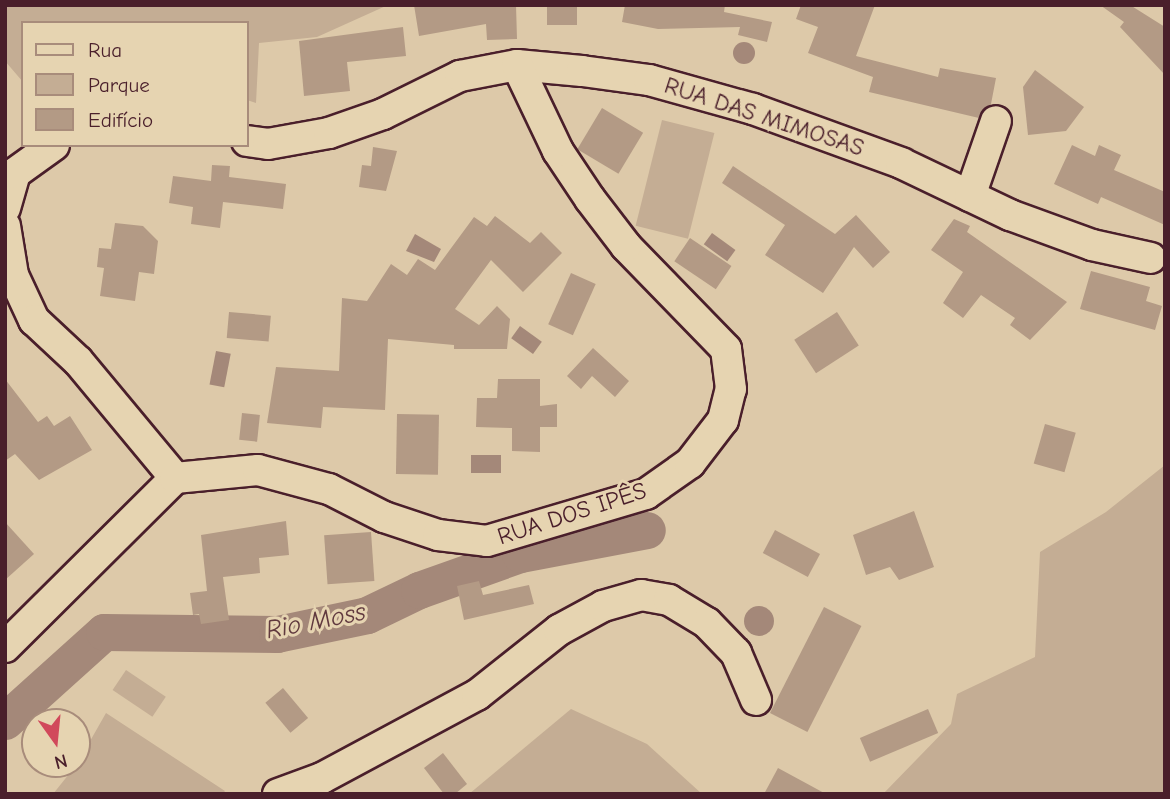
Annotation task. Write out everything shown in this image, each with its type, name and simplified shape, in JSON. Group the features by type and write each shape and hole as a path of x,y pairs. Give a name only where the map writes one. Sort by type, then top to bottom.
{"street":[{"name":"RUA DAS MIMOSAS","path":"248,141 268,144 329,133 383,114 460,76 517,65 649,80 753,109 901,163 971,196 1092,245 1151,258"},
{"name":"RUA DOS IPÊS","path":"175,478 258,470 329,489 384,516 438,536 487,541 646,494 690,463 723,420 731,378 726,349 626,246 590,199 558,151 517,65"},
{"path":"971,196 996,121"},
{"path":"5,208 15,173 51,147"},
{"path":"5,226 13,275 34,320 78,361 175,478 5,647"},
{"path":"278,794 323,778 477,695 559,631 603,606 642,594 669,600 706,623 736,653 756,700"}],"green space":[{"path":"5,5 388,5 317,37 259,43 256,103 248,100 248,21 21,21 21,80 5,61"},
{"path":"662,120 714,133 688,239 636,226"},
{"path":"1165,465 1165,794 883,794 951,724 957,694 1035,657 1040,552 1106,512"},
{"path":"126,670 166,697 152,717 113,690"},
{"path":"571,709 647,744 702,794 469,794"},
{"path":"106,713 225,791 223,794 53,794 66,778 91,778 91,739"}],"shaded area":[{"path":"744,42 754,49 755,53 748,63 744,64 734,57 733,53 740,43"},
{"path":"712,233 735,250 727,261 704,244"},
{"path":"415,234 441,249 434,262 406,251"},
{"path":"520,326 542,342 533,354 511,338"},
{"path":"216,351 231,354 224,387 210,384"},
{"path":"471,455 501,455 501,473 471,473"},
{"path":"759,606 770,610 774,621 770,632 759,636 748,632 744,621 748,610"}],"building":[{"path":"414,5 516,5 517,39 487,40 486,24 419,36"},
{"path":"547,5 577,5 577,25 547,25"},
{"path":"625,5 725,5 724,12 772,22 767,42 738,35 740,27 658,29 622,22"},
{"path":"801,5 875,5 856,56 938,77 940,68 996,78 991,104 979,118 869,92 873,77 808,53 818,27 796,19"},
{"path":"1100,5 1130,5 1165,27 1165,75 1120,27 1124,22"},
{"path":"403,27 406,56 347,62 350,91 304,96 299,41"},
{"path":"1035,70 1084,107 1066,131 1028,135 1023,87"},
{"path":"602,108 643,133 618,174 577,149"},
{"path":"1072,145 1095,156 1099,145 1121,155 1114,170 1165,192 1165,225 1101,197 1098,204 1054,184"},
{"path":"373,147 397,151 386,191 359,187 362,165 371,166"},
{"path":"212,165 230,166 229,177 286,184 283,209 223,202 220,228 191,224 193,207 169,203 173,176 211,181"},
{"path":"733,166 835,234 856,215 890,252 873,268 854,247 823,293 765,255 785,225 722,183"},
{"path":"495,216 530,243 541,232 562,253 523,292 491,260 455,309 479,325 497,306 510,319 507,349 454,349 454,345 388,339 385,410 323,407 321,428 267,423 276,367 339,371 342,298 367,301 391,264 407,275 418,259 435,270 474,217 487,226"},
{"path":"954,219 970,226 967,232 1067,302 1030,340 1010,325 1015,318 981,295 963,318 943,303 963,272 931,250"},
{"path":"115,223 143,226 158,241 154,274 139,272 135,301 100,296 104,268 97,267 99,248 111,249"},
{"path":"690,238 731,266 716,289 674,261"},
{"path":"1091,271 1150,287 1146,301 1162,306 1155,330 1080,309"},
{"path":"571,273 596,284 573,335 548,324"},
{"path":"229,312 271,316 269,342 227,338"},
{"path":"837,312 859,346 816,373 794,340"},
{"path":"593,348 629,381 615,397 592,376 581,389 567,376"},
{"path":"5,379 38,422 47,416 54,426 70,416 92,450 39,480 15,454 5,461"},
{"path":"498,379 540,379 540,406 557,404 557,427 540,427 540,452 512,451 512,428 476,427 477,398 497,398"},
{"path":"242,413 260,415 257,442 239,440"},
{"path":"397,414 439,415 438,475 396,474"},
{"path":"1045,424 1076,433 1064,472 1034,463"},
{"path":"914,511 934,567 899,580 890,567 866,575 853,535"},
{"path":"286,521 289,555 259,558 260,573 223,577 229,620 201,624 199,614 193,615 190,593 207,591 201,535"},
{"path":"5,522 34,554 5,580"},
{"path":"775,530 820,554 808,577 763,553"},
{"path":"371,532 374,581 328,584 324,535"},
{"path":"479,581 483,595 529,585 534,604 464,620 457,586"},
{"path":"824,607 861,626 807,732 770,713"},
{"path":"283,688 308,718 290,733 265,703"},
{"path":"928,709 938,733 870,762 860,738"},
{"path":"443,753 467,784 455,794 444,794 424,768"},
{"path":"778,768 826,794 764,794"}],"waterway":[{"name":"Rio Moss","path":"5,721 104,632 277,634 367,615 419,590 520,554 647,530"}]}
